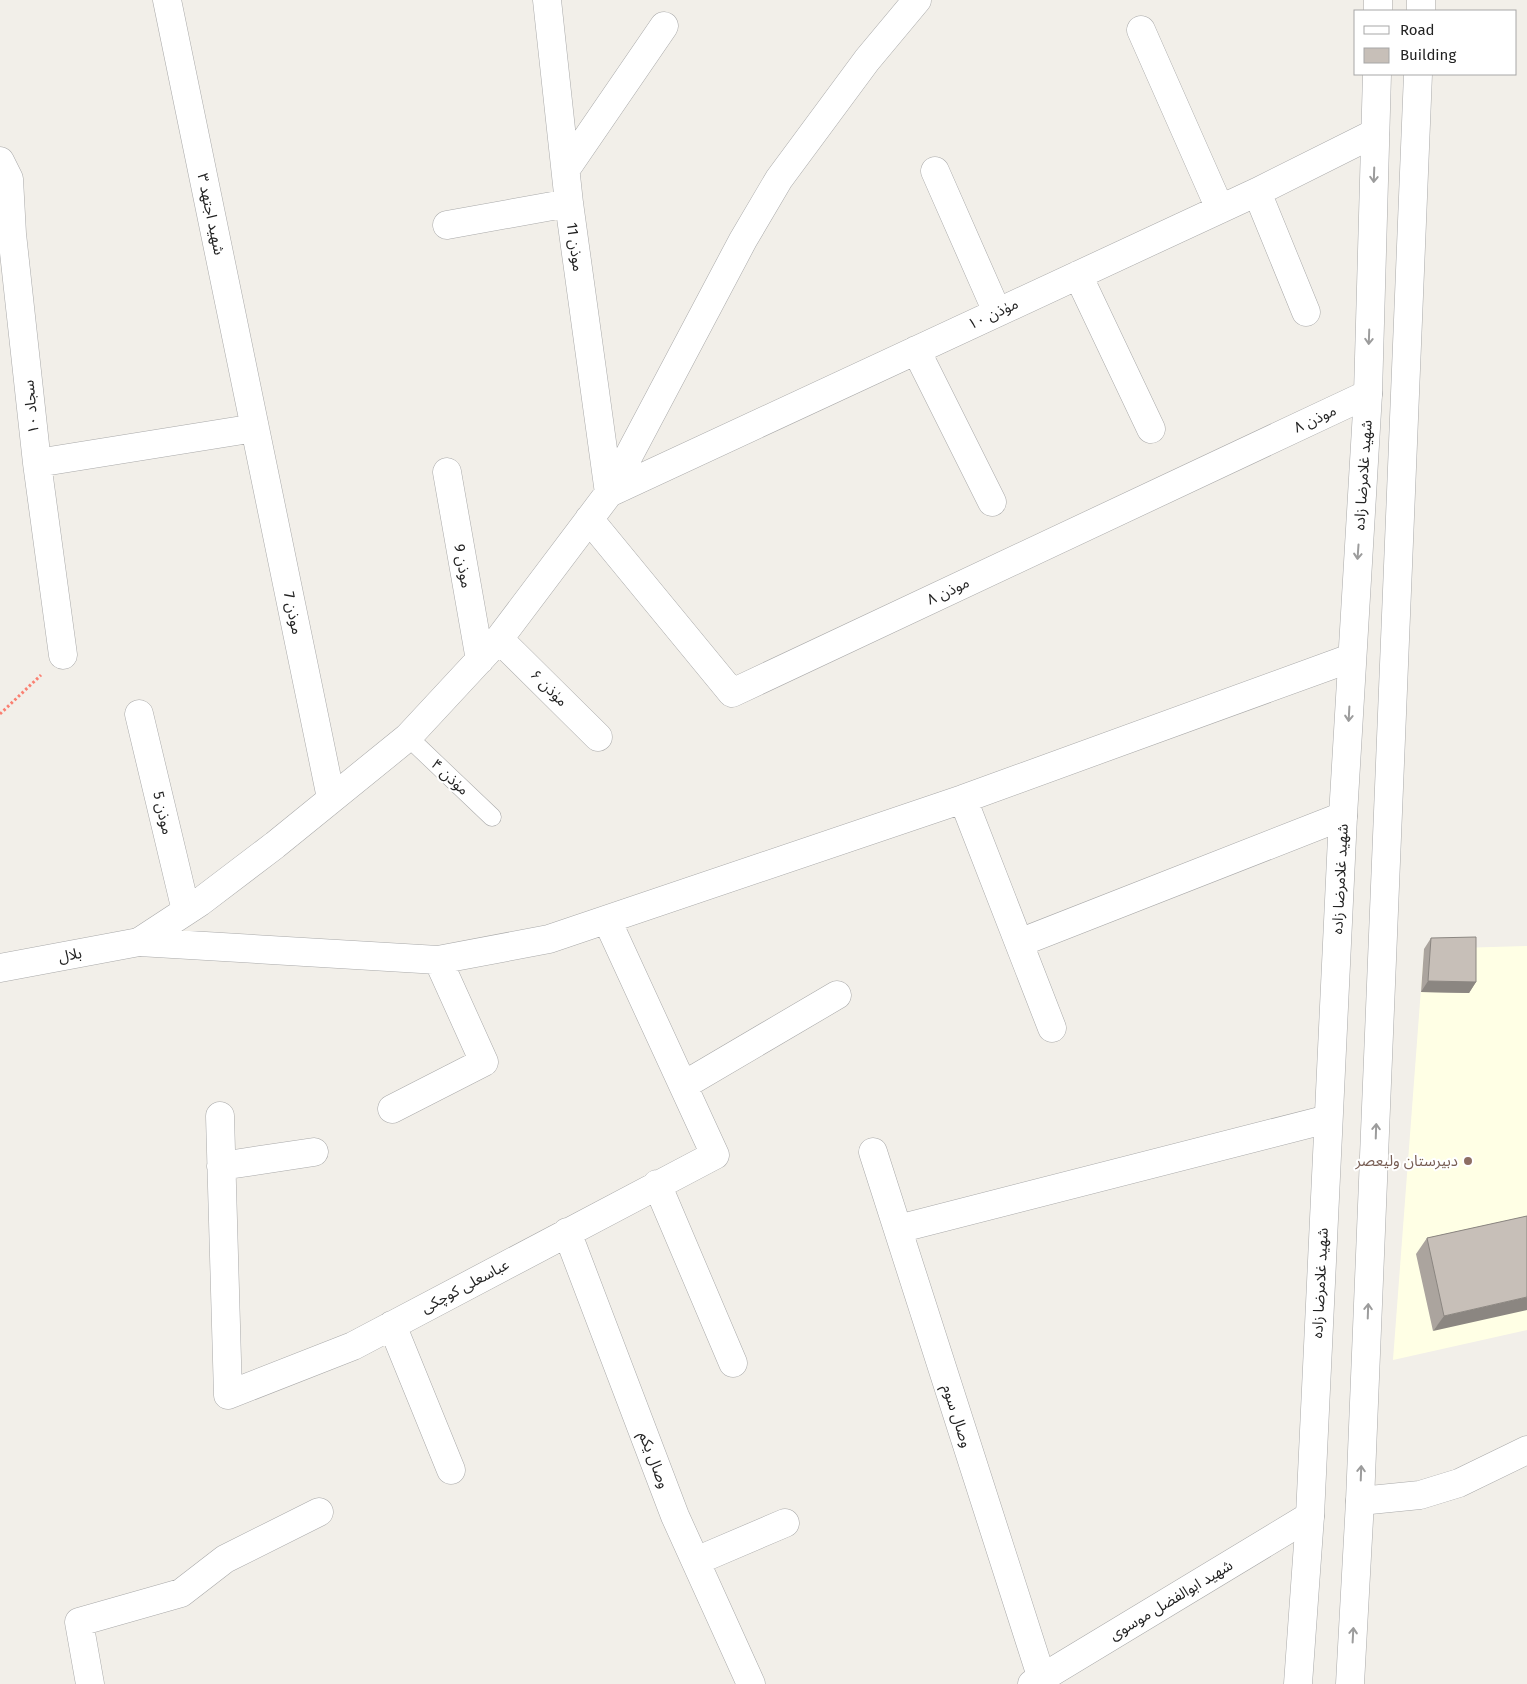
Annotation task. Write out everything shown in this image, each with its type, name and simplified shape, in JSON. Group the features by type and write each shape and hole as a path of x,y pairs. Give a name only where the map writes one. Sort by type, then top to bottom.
{"street":[{"name":"شهید اجتهد ۳","path":"166,0 255,428"},
{"name":"موذن 11","path":"547,0 569,203 609,493"},
{"path":"139,942 186,911 276,845 331,798 408,737 500,639 609,493 743,240 779,179 856,74 917,0"},
{"path":"566,169 664,26"},
{"path":"1141,30 1220,209"},
{"name":"شهید غلامرضا زاده","path":"1298,1684 1310,1516 1351,658 1368,394 1377,75"},
{"path":"1350,1684 1360,1501 1418,75"},
{"name":"موٰذن ۱۰","path":"609,493 1257,192 1375,133"},
{"name":"سجاد ۱۰","path":"0,162 9,179 12,234 37,463 63,655"},
{"path":"935,171 997,312"},
{"path":"1257,192 1306,312"},
{"path":"447,224 569,203"},
{"path":"1078,275 1152,429"},
{"path":"916,350 992,502"},
{"name":"موذن ۸","path":"589,519 732,693 1368,394"},
{"path":"37,463 255,428"},
{"name":"موذن 7","path":"255,428 331,798"},
{"name":"موذن 9","path":"447,472 480,660"},
{"name":"موٰذن ۶","path":"500,639 598,737"},
{"path":"139,942 438,960 549,939 963,799 1351,658"},
{"name":"موذن 5","path":"139,714 186,911"},
{"path":"963,799 1052,1028"},
{"path":"1019,942 1343,816"},
{"name":"عباسعلی کوچکی","path":"220,1116 228,1395 354,1346 715,1155 607,920"},
{"name":"بلال","path":"0,968 139,942"},
{"path":"392,1109 484,1062 438,960"},
{"path":"684,1085 837,995"},
{"path":"898,1229 1328,1120"},
{"path":"222,1166 314,1152"},
{"name":"وصال سوم","path":"873,1152 1037,1682"},
{"path":"657,1184 733,1363"},
{"name":"وصال یکم","path":"567,1232 675,1516 752,1684"},
{"path":"392,1325 451,1470"},
{"path":"1360,1501 1420,1496 1459,1483 1527,1450"},
{"path":"90,1684 79,1622 181,1594 225,1559 319,1512"},
{"name":"شهید ابوالفضل موسوی","path":"1037,1682 1310,1516"},
{"path":"696,1560 785,1523"}],"lane":[{"name":"موٰذن ۴","path":"408,737 492,817"}],"path":[{"path":"0,714 63,655"}],"shaded area":[{"name":"دبیرستان ولیعصر","path":"1527,946 1527,1330 1393,1360 1424,949"}],"building":[{"path":"1476,937 1476,982 1428,981 1431,938"},
{"path":"1527,1216 1527,1297 1444,1316 1427,1238"}],"place":[{"name":"دبیرستان ولیعصر","path":"1468,1161"}]}
